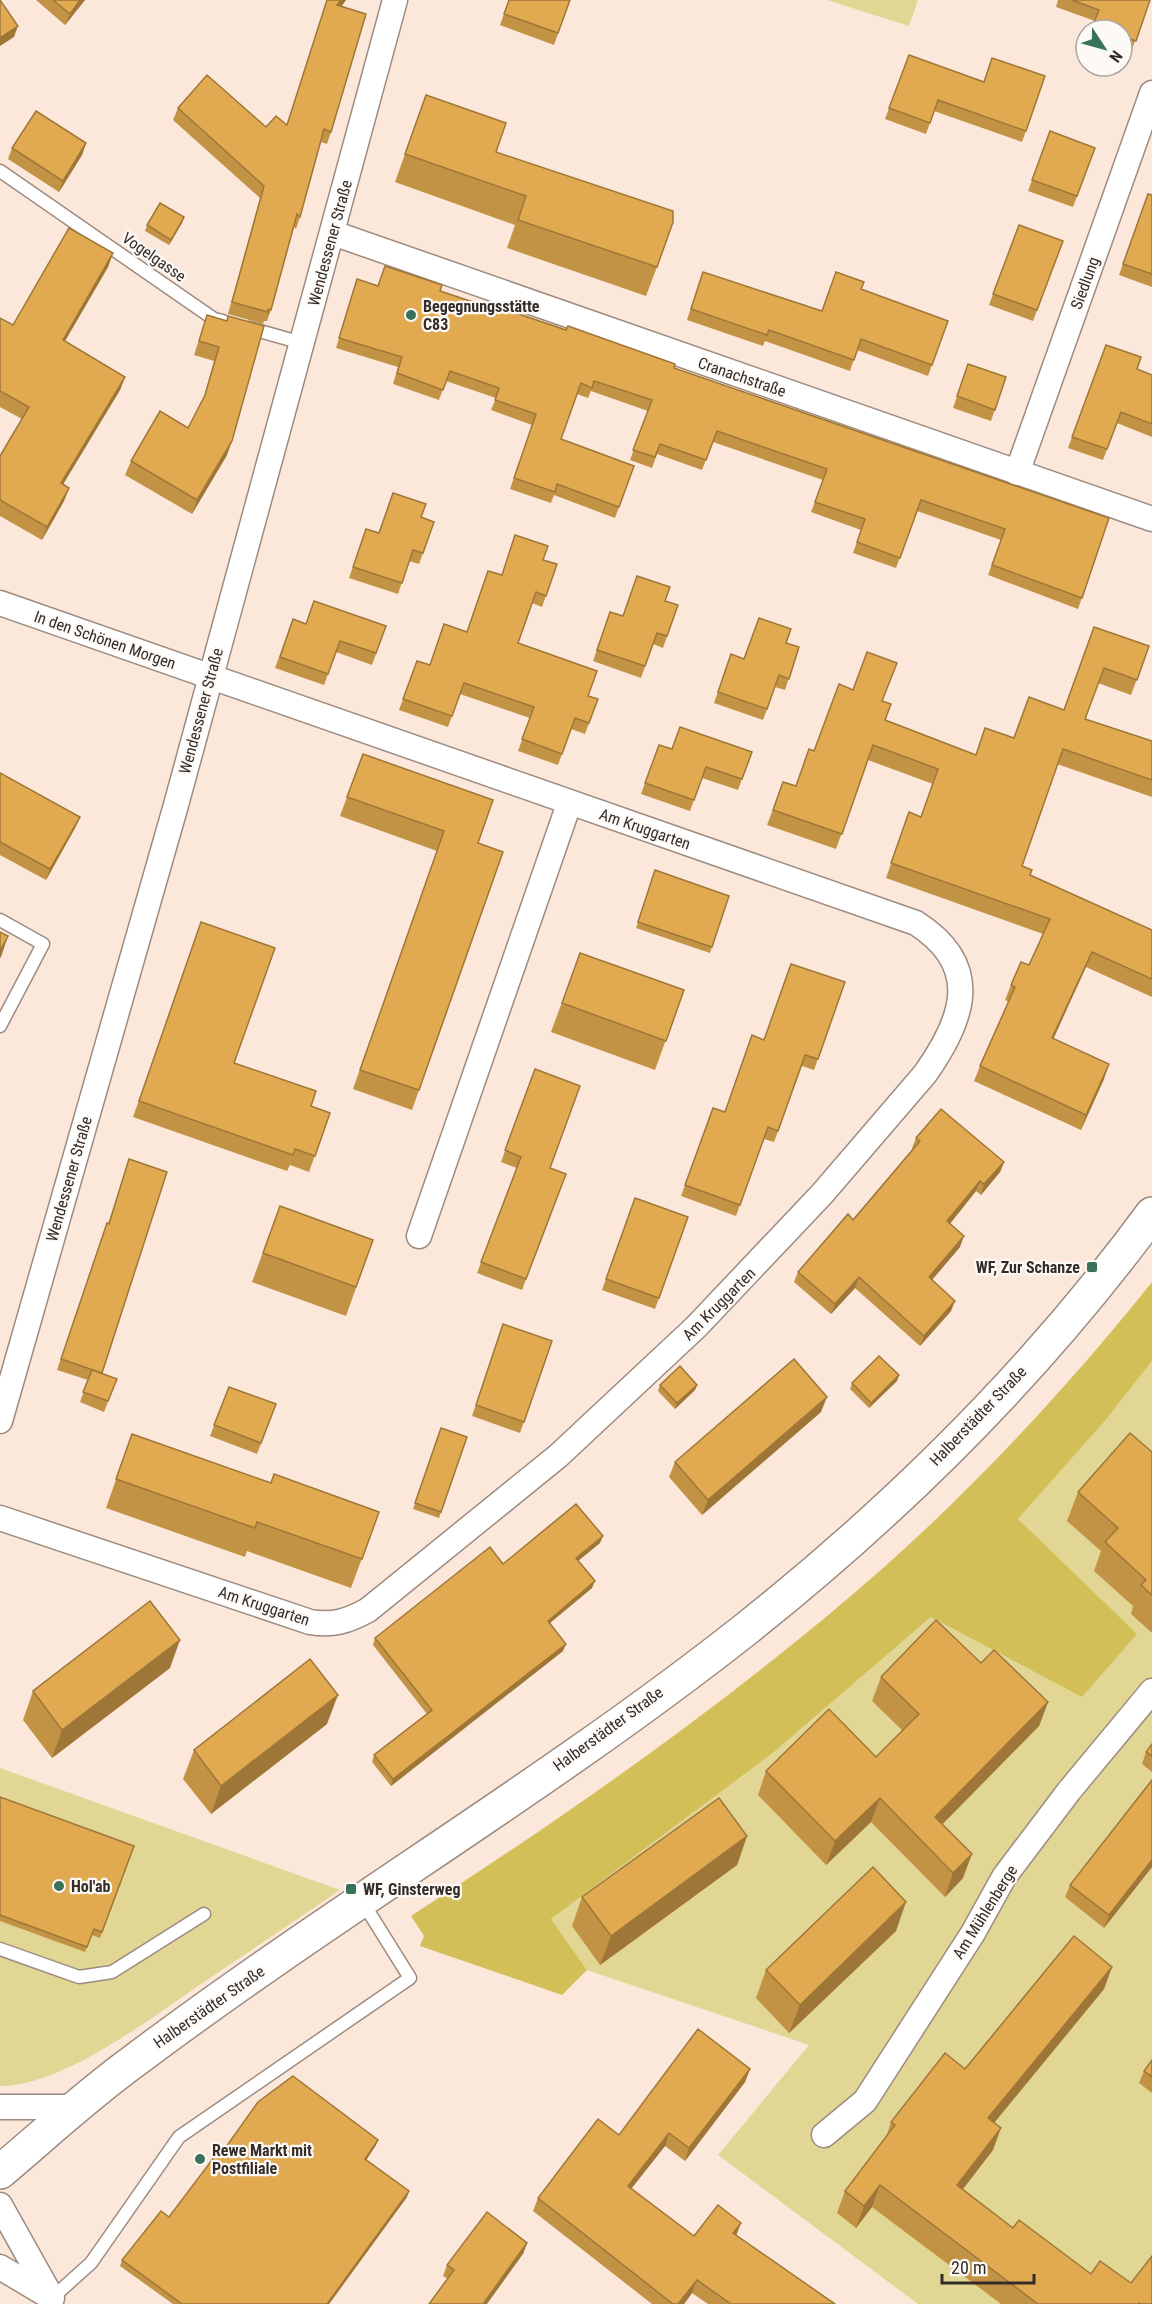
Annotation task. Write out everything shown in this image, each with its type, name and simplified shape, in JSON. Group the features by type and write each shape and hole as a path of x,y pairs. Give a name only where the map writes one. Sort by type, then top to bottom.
{"main road":[{"name":"Halberstädter Straße","path":"0,2172 132,2061 360,1899 597,1739 746,1629 844,1546 948,1449 1027,1367 1152,1214"}],"street":[{"name":"Wendessener Straße","path":"0,1420 211,676 395,0"},
{"name":"Siedlung","path":"1017,474 1152,93"},
{"name":"Cranachstraße","path":"333,233 1017,474 1152,519"},
{"name":"In den Schönen Morgen","path":"0,603 211,676"},
{"name":"Am Kruggarten","path":"0,1518 310,1622 327,1625 347,1621 368,1610 607,1412 757,1266 925,1074 942,1049 959,1007 960,974 952,956 936,936 916,923 569,804 211,676"},
{"path":"419,1236 569,804"},
{"name":"Am Mühlenberge","path":"824,2135 865,2101 973,1933 1004,1877 1076,1782 1152,1691"},
{"path":"0,2107 77,2107"},
{"path":"0,2205 56,2301"},
{"path":"0,2267 56,2301"}],"lane":[{"name":"Vogelgasse","path":"0,171 214,319 302,343"},
{"path":"0,920 44,944 0,1026"},
{"path":"56,2301 91,2263 179,2137 410,1978 360,1899"},
{"path":"0,1949 79,1977 112,1972 204,1914"}],"shaded area":[{"path":"827,0 918,0 909,26"},
{"path":"1152,1282 1152,1361 1104,1422 1018,1519 1137,1634 1082,1697 931,1617 774,1752 551,1919 587,1970 562,1995 420,1946 424,1936 411,1916 593,1794 712,1708 882,1569 989,1467 1023,1431 1090,1357"},
{"path":"1152,1361 1152,2304 918,2304 718,2155 809,2045 587,1970 551,1919 774,1752 931,1617 1104,1422"},
{"path":"0,1768 340,1890 160,2013 106,2047 51,2075 25,2083 0,2086"}],"building":[{"path":"0,0 18,26 0,38"},
{"path":"53,0 80,0 70,14"},
{"path":"327,0 341,0 337,5 366,14 331,132 324,129 300,217 297,214 271,310 268,309 268,312 232,302 264,186 178,108 207,75 266,127 276,116 287,125"},
{"path":"509,0 570,0 558,33 504,14"},
{"path":"1072,0 1150,0 1136,41 1134,40 1134,18 1096,18 1099,10"},
{"path":"909,55 984,82 992,58 1045,76 1026,131 938,100 930,123 889,108"},
{"path":"426,95 506,123 496,152 673,211 673,222 657,267 518,220 526,196 405,154"},
{"path":"36,111 86,143 63,181 12,148"},
{"path":"1050,131 1095,148 1077,196 1032,180"},
{"path":"1148,194 1152,195 1152,274 1123,264"},
{"path":"160,203 184,217 171,240 147,225"},
{"path":"1019,225 1063,241 1037,310 993,294"},
{"path":"69,228 113,253 63,340 125,377 61,483 69,488 47,527 0,500 0,456 29,407 0,391 0,318 13,325"},
{"path":"385,266 442,285 440,291 566,330 568,326 675,364 674,368 1109,518 1082,598 992,565 1005,529 921,500 900,558 857,542 865,519 815,502 827,469 717,431 706,460 660,444 655,457 633,450 652,400 594,381 592,388 581,383 561,439 634,466 619,507 557,484 555,492 514,478 536,414 495,400 499,388 450,371 443,390 397,373 402,357 339,338 357,279 378,286"},
{"path":"703,272 822,311 836,272 864,282 861,289 948,321 932,365 861,339 854,360 769,330 767,335 691,309"},
{"path":"207,315 227,321 228,316 264,326 232,441 197,500 131,461 160,411 188,428 205,395 219,347 199,341"},
{"path":"1106,345 1141,357 1137,369 1152,375 1152,424 1121,412 1107,449 1072,437"},
{"path":"968,364 1006,377 995,410 957,396"},
{"path":"393,493 426,504 421,517 434,522 423,553 413,550 402,583 353,567 366,529 379,533"},
{"path":"515,535 548,546 543,560 557,564 546,596 536,592 518,643 597,671 588,696 598,699 589,723 575,718 562,754 522,739 534,707 464,683 452,716 403,699 417,661 430,665 444,624 467,632 488,571 502,575"},
{"path":"637,576 670,587 665,601 678,605 667,636 657,633 645,666 597,650 610,612 623,616"},
{"path":"314,601 386,626 376,653 340,641 328,674 280,657 293,619 306,624"},
{"path":"759,618 791,629 786,643 799,647 789,679 779,675 767,709 718,692 731,654 744,659"},
{"path":"1094,627 1149,646 1137,680 1104,668 1085,719 1152,741 1152,780 1063,749 1022,866 1032,870 1030,875 1152,930 1152,979 1092,952 1052,1038 1109,1064 1086,1115 980,1066 1015,987 1011,985 1021,962 1029,965 1050,919 891,863 909,812 921,817 938,769 873,745 842,834 773,810 783,782 796,786 809,749 814,751 839,684 853,690 867,652 897,663 882,701 891,704 885,720 976,755 985,728 1014,738 1029,697 1064,710"},
{"path":"680,727 752,752 742,779 706,767 694,800 645,783 659,745 672,749"},
{"path":"363,754 493,800 478,843 503,852 419,1090 360,1070 444,831 347,797"},
{"path":"0,773 80,817 50,869 0,842"},
{"path":"655,870 729,896 712,947 638,922"},
{"path":"201,922 275,948 234,1063 316,1091 311,1106 330,1113 315,1156 295,1149 293,1155 139,1101"},
{"path":"0,932 8,936 0,951"},
{"path":"580,953 684,990 666,1041 562,1003"},
{"path":"791,964 845,982 818,1059 805,1055 778,1131 768,1127 740,1205 685,1185 713,1108 725,1112 752,1035 764,1040"},
{"path":"535,1069 580,1086 550,1168 566,1174 526,1279 481,1262 521,1157 505,1150"},
{"path":"941,1109 1004,1162 984,1184 980,1181 947,1221 964,1236 929,1277 955,1301 924,1336 859,1277 835,1304 798,1272 848,1214 853,1220 920,1141 916,1138"},
{"path":"129,1159 167,1172 102,1373 61,1359 107,1223 109,1224"},
{"path":"635,1198 688,1217 659,1298 606,1279"},
{"path":"280,1206 373,1240 356,1287 263,1253"},
{"path":"503,1324 552,1341 524,1422 476,1405"},
{"path":"879,1356 899,1375 871,1403 852,1383"},
{"path":"794,1359 827,1397 708,1500 675,1462"},
{"path":"680,1366 697,1385 677,1403 660,1385"},
{"path":"92,1370 117,1379 108,1401 83,1392"},
{"path":"229,1387 276,1404 261,1443 214,1425"},
{"path":"441,1428 467,1437 441,1512 415,1503"},
{"path":"1130,1433 1152,1452 1152,1595 1141,1585 1146,1580 1105,1542 1118,1528 1078,1492"},
{"path":"132,1434 271,1483 274,1474 379,1512 362,1559 257,1522 255,1528 116,1479"},
{"path":"576,1504 603,1536 576,1558 595,1581 548,1621 566,1644 393,1779 374,1755 432,1710 375,1638 490,1547 503,1564"},
{"path":"150,1601 180,1640 62,1730 33,1691"},
{"path":"936,1620 981,1663 994,1650 1048,1702 935,1817 972,1854 953,1873 880,1798 835,1841 766,1771 829,1709 876,1757 919,1714 881,1677"},
{"path":"310,1659 338,1695 221,1786 194,1750"},
{"path":"1152,1744 1152,1756 1146,1752"},
{"path":"1152,1780 1152,1860 1109,1915 1070,1885"},
{"name":"Hol'ab","path":"0,1797 134,1846 102,1932 94,1929 87,1947 0,1915"},
{"path":"719,1798 747,1836 611,1936 582,1897"},
{"path":"873,1867 906,1902 800,2005 766,1970"},
{"path":"1074,1936 1112,1967 988,2118 1001,2128 957,2185 1013,2228 1019,2220 1091,2274 1100,2261 1131,2283 1152,2256 1152,2304 1038,2304 880,2185 864,2206 845,2191 895,2125 891,2122 945,2053 965,2069"},
{"path":"698,2029 750,2069 689,2148 669,2133 628,2186 694,2236 718,2205 741,2223 733,2233 835,2304 731,2304 697,2280 678,2304 673,2304 538,2198 598,2119 619,2135"},
{"path":"1152,2060 1152,2077 1144,2071"},
{"path":"293,2076 378,2140 365,2159 409,2191 327,2304 182,2304 122,2260 161,2211 169,2217 218,2152 221,2154 258,2102"},
{"path":"487,2212 527,2243 483,2304 429,2304 454,2270 447,2265"}],"place":[{"name":"Begegnungsstätte C83","path":"411,315"},
{"name":"WF, Zur Schanze","path":"1092,1267"},
{"name":"Hol'ab","path":"59,1886"},
{"name":"WF, Ginsterweg","path":"351,1889"},
{"name":"Rewe Markt mit Postfiliale","path":"200,2159"}]}
